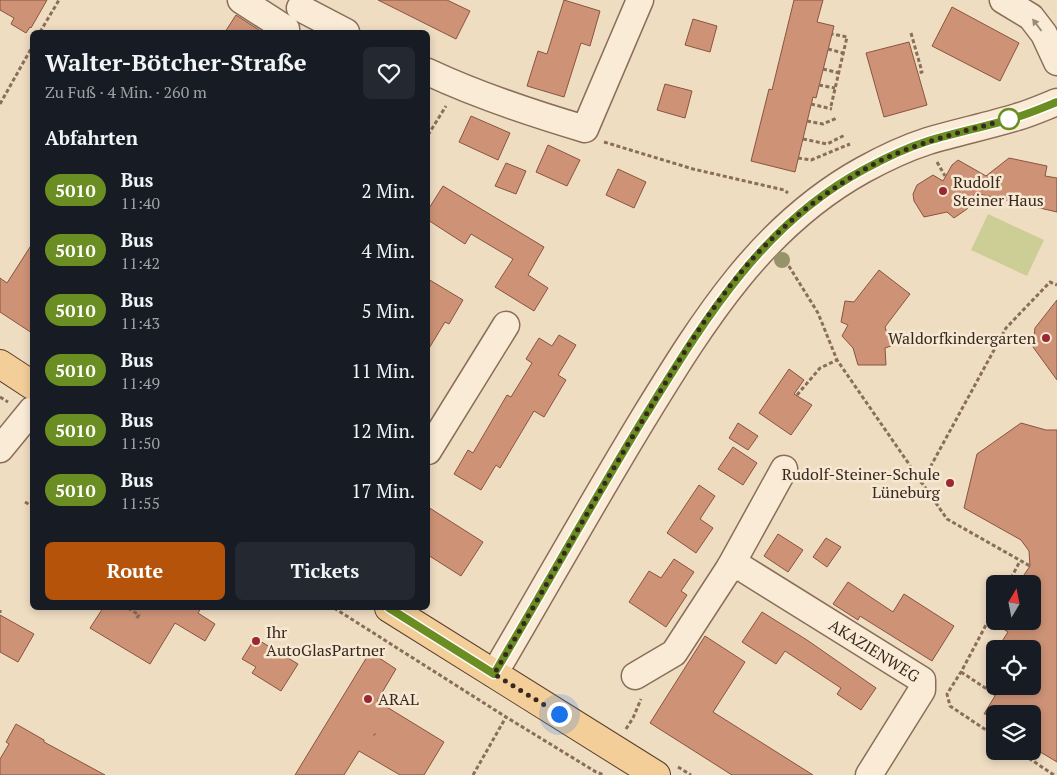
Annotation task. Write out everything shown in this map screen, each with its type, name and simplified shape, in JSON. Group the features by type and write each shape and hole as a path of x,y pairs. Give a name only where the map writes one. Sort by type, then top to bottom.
{"main road":[{"path":"0,364 30,384"},
{"path":"392,610 656,775"}],"street":[{"path":"241,0 294,18 339,30"},
{"path":"430,73 520,110 585,129 640,0"},
{"path":"1003,0 1031,17 1044,34 1057,62"},
{"path":"494,674 626,447 686,350 723,296 751,260 778,232 834,188 863,170 894,155 926,142 1019,116 1057,102"},
{"path":"430,448 506,324"},
{"path":"0,449 30,412"},
{"path":"635,676 674,653 730,567 784,470"},
{"name":"AKAZIENWEG","path":"730,567 742,568 922,680 922,690 869,775"}],"path":[{"path":"41,30 59,0"},
{"path":"911,33 922,72 918,73"},
{"path":"811,104 832,107 847,37 832,34"},
{"path":"828,49 843,53"},
{"path":"0,104 30,51"},
{"path":"823,70 839,73"},
{"path":"819,85 835,88"},
{"path":"430,132 458,86"},
{"path":"807,121 823,124 837,118"},
{"path":"585,129 596,139 693,169 784,190 792,195"},
{"path":"803,139 826,144 845,135"},
{"path":"798,158 812,160 850,144"},
{"path":"787,263 818,312 837,360 947,519 1030,566"},
{"path":"921,484 1006,328 1050,282 1057,285"},
{"path":"797,395 820,368 837,360"},
{"path":"25,502 30,505"},
{"path":"1013,575 1020,561"},
{"path":"133,610 139,615 136,619"},
{"path":"337,610 506,717 604,775"},
{"path":"986,625 947,694 950,706 986,730"},
{"path":"961,672 986,688"},
{"path":"623,733 634,718 641,699 635,676"},
{"path":"473,775 506,717"},
{"path":"1032,760 1054,775"}],"green space":[{"path":"988,214 1044,240 1027,276 971,250"}],"building":[{"path":"0,0 47,0 31,28 26,33 11,24 14,18 0,10"},
{"path":"378,0 447,0 470,11 456,39"},
{"path":"564,0 600,11 590,46 581,43 564,97 527,86 538,51 547,54"},
{"path":"794,0 823,0 817,22 834,26 816,98 813,97 795,172 751,161 769,89 772,90"},
{"path":"952,7 1019,43 1000,81 932,46"},
{"path":"236,15 259,30 226,30"},
{"path":"693,19 717,26 710,52 685,45"},
{"path":"909,42 927,105 884,117 866,53"},
{"path":"665,84 692,91 685,118 657,110"},
{"path":"471,116 510,133 498,160 459,142"},
{"path":"548,145 580,160 567,186 536,172"},
{"path":"1009,158 1047,166 1045,176 1057,178 1057,212 975,193 967,209 954,218 947,212 924,217 914,201 913,194 917,185 933,175 943,181 952,165 958,160 986,176"},
{"path":"506,163 526,171 516,194 495,186"},
{"path":"618,169 646,182 634,208 606,195"},
{"path":"443,186 544,247 528,275 548,288 534,311 495,287 513,259 471,234 465,244 430,221 430,207"},
{"path":"30,247 30,332 0,312 0,278 7,283"},
{"path":"879,270 910,294 885,327 891,346 885,348 886,365 858,365 853,348 842,336 848,325 841,322 845,301 854,302"},
{"path":"430,280 463,300 449,324 445,322 430,347"},
{"name":"Waldorfkindergarten","path":"1057,300 1057,380 1033,347 1035,328"},
{"path":"559,335 576,345 558,375 566,380 544,417 534,411 500,468 496,465 481,490 454,474 468,450 473,453 507,395 511,397 532,363 526,359 539,338 552,346"},
{"path":"789,369 804,380 794,394 812,405 791,435 759,413"},
{"path":"738,423 758,436 748,450 729,438"},
{"path":"1021,423 1046,430 1057,430 1057,762 1041,752 1041,705 989,705 996,695 1041,695 1041,640 1003,640 1008,632 1005,630 1041,630 1041,575 1024,575 1030,566 1029,551 1021,540 964,508 977,454"},
{"path":"733,447 757,463 743,485 718,469"},
{"path":"699,485 715,496 700,519 713,528 696,553 667,533"},
{"path":"430,508 483,542 461,576 430,556"},
{"path":"778,534 803,550 788,572 764,556"},
{"path":"826,538 841,547 827,567 813,557"},
{"path":"674,559 694,572 681,591 687,595 666,627 629,602 649,571 661,578"},
{"path":"848,582 893,612 904,594 954,626 932,661 860,616 858,620 833,604"},
{"path":"102,610 200,610 198,613 215,624 205,641 175,623 150,664 90,628"},
{"path":"762,612 807,640 876,688 861,710 837,694 841,688 785,651 776,664 742,642"},
{"path":"0,615 34,634 18,662 0,652"},
{"path":"705,636 745,662 713,712 813,775 732,775 650,723"},
{"path":"255,638 298,664 281,691 252,673 256,667 242,659"},
{"path":"370,652 396,669 377,701 444,742 424,775 400,775 359,751 344,775 295,775"},
{"path":"16,724 44,740 44,742 105,775 0,775 0,759 9,744 6,742"}],"bus line":[{"name":"5010","path":"392,610 494,674 626,447 701,326 751,260 778,232 834,188 863,170 894,155 926,142 1019,116 1057,102"}],"place":[{"name":"Rudolf Steiner Haus","path":"943,191"},
{"name":"Waldorfkindergarten","path":"1046,338"},
{"name":"Rudolf-Steiner-Schule Lüneburg","path":"950,483"},
{"name":"Ihr AutoGlasPartner","path":"256,641"},
{"name":"ARAL","path":"368,699"}],"route":[{"path":"559,714 494,674 626,447 701,326 723,296 751,260 778,232 834,188 863,170 926,142 1009,119"}]}
